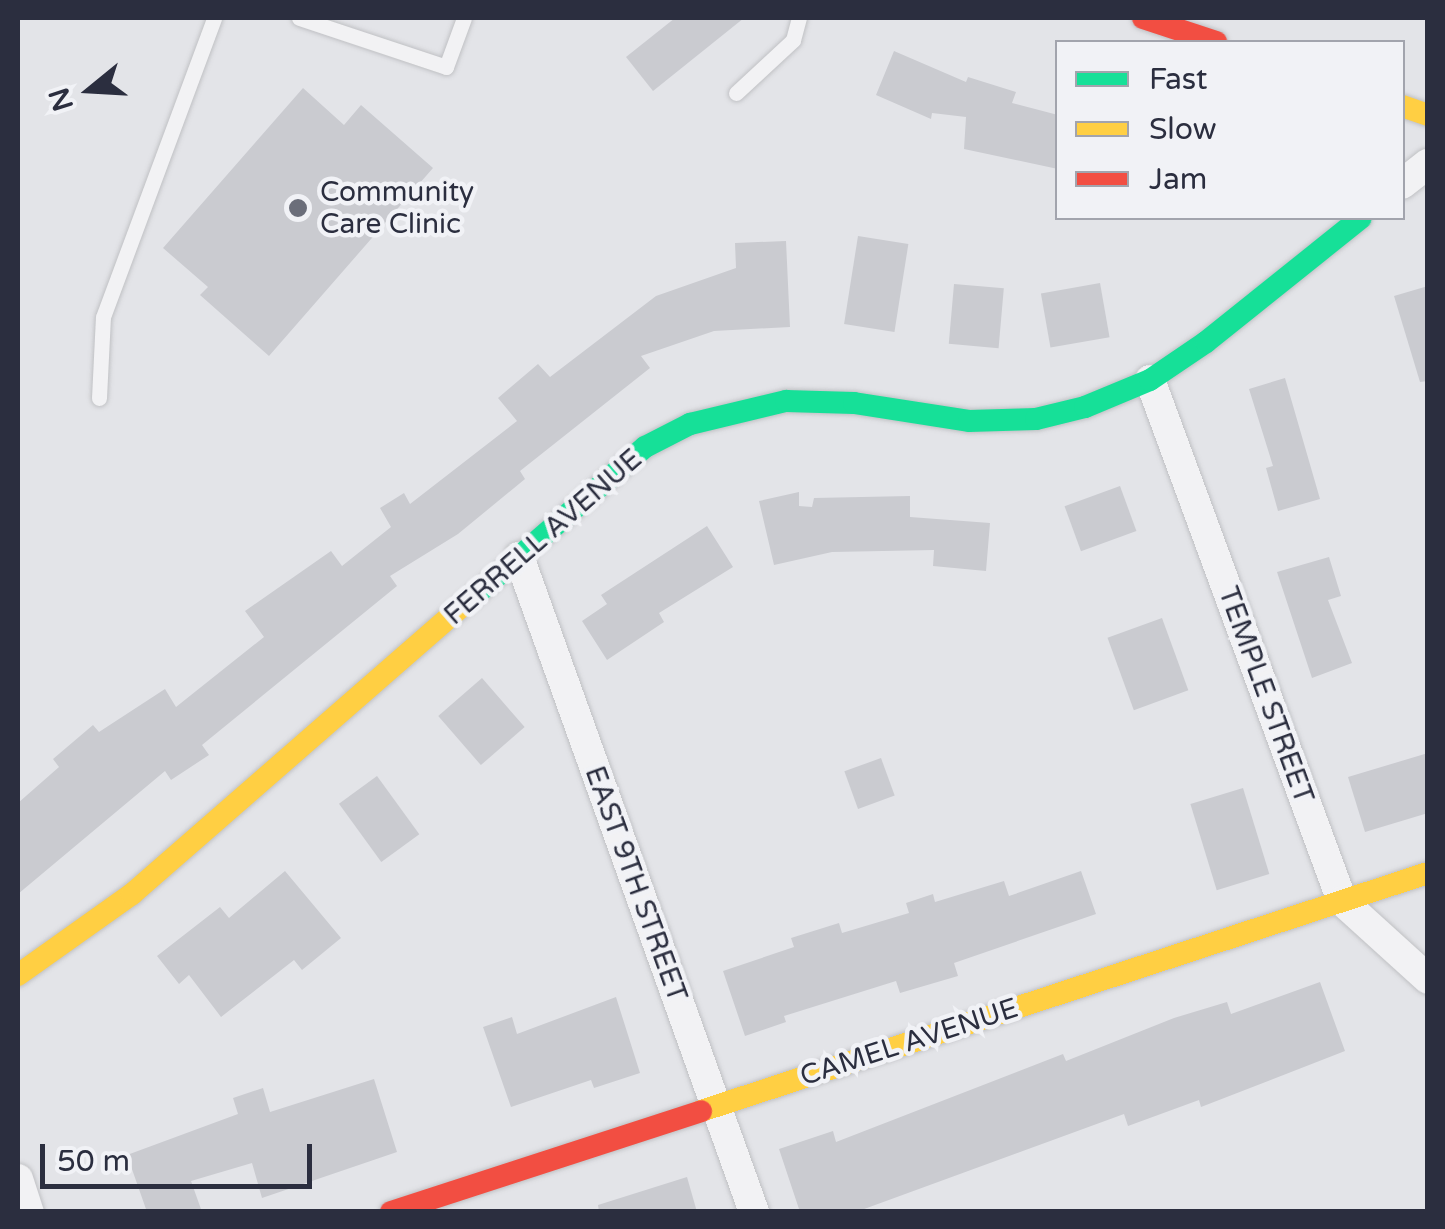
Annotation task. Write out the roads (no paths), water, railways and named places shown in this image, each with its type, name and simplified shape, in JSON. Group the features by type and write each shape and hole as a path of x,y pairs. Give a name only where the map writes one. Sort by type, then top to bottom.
{"street":[{"path":"1143,18 1210,40"},
{"path":"1405,182 1428,164"},
{"name":"FERRELL AVENUE","path":"18,975 132,894 645,447 738,409 854,403 969,421 1036,419 1084,408 1150,380 1358,220"},
{"name":"TEMPLE STREET","path":"1150,380 1342,901 1428,979"},
{"name":"EAST 9TH STREET","path":"520,557 754,1212"},
{"name":"CAMEL AVENUE","path":"391,1212 1428,873"},
{"path":"18,1179 29,1212"}],"lane":[{"path":"99,398 103,318 214,18"},
{"path":"300,18 446,67 464,18"},
{"path":"736,93 793,40 799,18"}],"place":[{"name":"Community Care Clinic","path":"298,208"}]}
